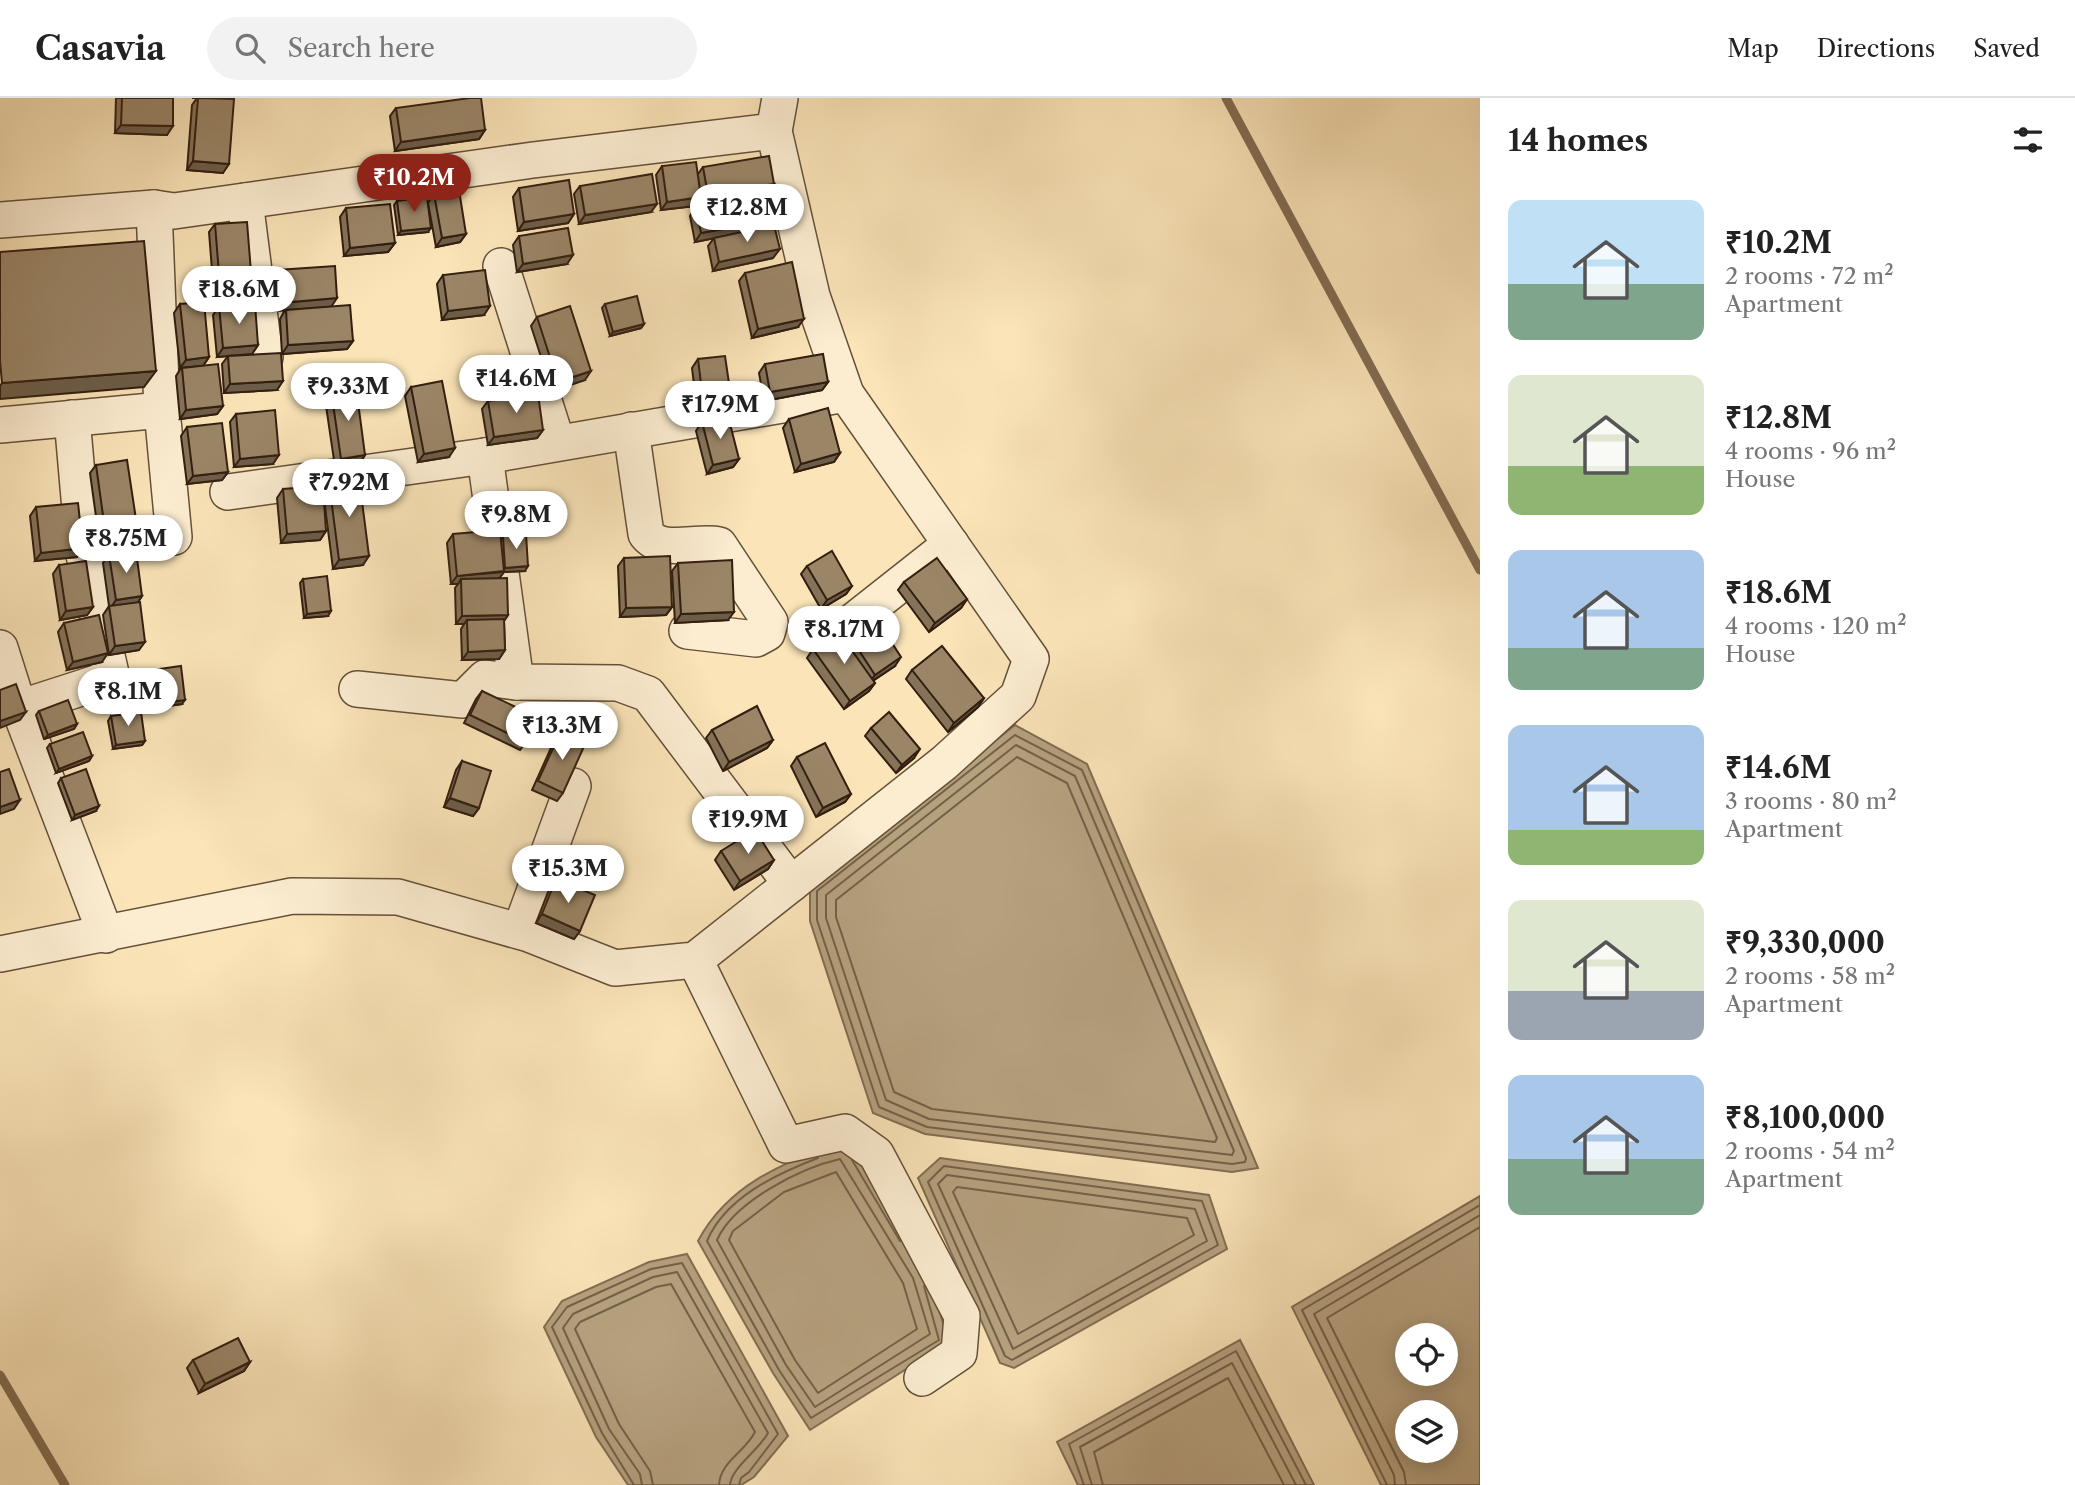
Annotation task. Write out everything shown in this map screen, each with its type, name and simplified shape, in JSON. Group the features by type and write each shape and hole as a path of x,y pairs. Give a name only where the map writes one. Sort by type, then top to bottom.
{"street":[{"path":"0,220 153,208 174,211 533,160 777,114 812,296 846,394 1031,659 1018,696 944,763 695,960 615,968 520,931 398,897 292,896 0,954"},
{"path":"245,201 265,357"},
{"path":"153,208 162,410 174,537"},
{"path":"501,266 557,442"},
{"path":"228,492 485,456 846,394"},
{"path":"0,425 162,410"},
{"path":"19,708 112,678 84,555 72,418"},
{"path":"631,430 646,534 652,542 662,545 719,545 770,622 767,633 756,639 687,631"},
{"path":"485,456 516,682"},
{"path":"842,630 951,544"},
{"path":"0,648 19,708 106,934"},
{"path":"357,689 463,700 485,678 516,682 618,683 648,694 791,884"},
{"path":"520,931 573,786"},
{"path":"695,960 786,1145 845,1132 876,1154 962,1315 959,1353 922,1378"}],"water":[{"path":"1015,725 1087,764 1258,1168 1232,1172 925,1134 873,1113 810,921 810,887"},
{"path":"847,1139 927,1272 949,1342 810,1430 773,1373 698,1241 711,1220 744,1188 803,1156"},
{"path":"940,1158 1209,1195 1227,1249 1014,1368 1000,1363 918,1178"},
{"path":"1480,1196 1480,1485 1381,1485 1292,1307"},
{"path":"687,1254 788,1436 754,1477 741,1485 628,1485 596,1437 544,1327 562,1301 649,1262"},
{"path":"1240,1340 1314,1485 1078,1485 1057,1442"}],"building":[{"path":"122,98 173,98 173,126 121,125"},
{"path":"198,98 234,99 229,164 193,161"},
{"path":"481,98 485,130 401,142 396,108"},
{"path":"769,156 774,184 708,195 703,167"},
{"path":"696,162 701,197 667,202 662,166"},
{"path":"652,174 657,204 585,215 580,186"},
{"path":"569,180 574,214 524,222 519,188"},
{"path":"459,190 466,234 442,238 434,194"},
{"path":"777,192 782,218 701,233 696,207"},
{"path":"427,197 431,228 401,231 397,201"},
{"path":"390,204 395,243 350,248 346,208"},
{"path":"247,222 253,297 221,299 215,224"},
{"path":"774,225 780,249 719,262 714,238"},
{"path":"568,228 573,255 523,264 519,236"},
{"path":"144,241 156,371 2,383 0,252"},
{"path":"792,262 804,319 758,329 745,273"},
{"path":"335,266 337,298 280,303 277,270"},
{"path":"485,270 490,306 448,311 443,275"},
{"path":"637,296 644,324 613,332 605,304"},
{"path":"204,302 209,357 186,360 180,304"},
{"path":"255,304 258,345 223,348 219,306"},
{"path":"350,305 353,341 288,345 286,310"},
{"path":"570,306 591,371 558,382 537,317"},
{"path":"281,353 283,381 230,384 228,356"},
{"path":"823,354 828,382 770,392 765,364"},
{"path":"725,356 731,397 703,400 698,359"},
{"path":"218,364 223,406 186,410 182,368"},
{"path":"442,381 455,448 424,454 411,387"},
{"path":"356,387 365,455 341,459 331,390"},
{"path":"538,394 543,430 494,437 488,401"},
{"path":"828,408 840,453 801,464 789,419"},
{"path":"275,410 279,455 240,459 236,414"},
{"path":"728,416 739,459 713,465 702,422"},
{"path":"222,423 228,472 193,476 187,427"},
{"path":"127,460 139,539 107,544 96,465"},
{"path":"359,478 369,556 339,560 329,482"},
{"path":"323,486 326,531 287,534 283,489"},
{"path":"78,503 83,548 41,553 36,507"},
{"path":"500,530 504,571 457,576 453,534"},
{"path":"526,534 528,566 505,568 503,536"},
{"path":"136,551 142,596 116,600 109,555"},
{"path":"832,551 852,586 827,600 807,566"},
{"path":"670,556 672,607 626,608 624,558"},
{"path":"937,558 967,599 935,623 904,582"},
{"path":"732,560 734,612 681,614 678,563"},
{"path":"86,561 93,607 66,611 59,565"},
{"path":"327,576 331,611 307,614 303,579"},
{"path":"507,578 508,615 462,616 461,579"},
{"path":"140,602 145,642 115,646 109,606"},
{"path":"99,615 108,653 73,662 64,623"},
{"path":"875,617 901,657 875,675 849,635"},
{"path":"504,619 505,650 468,652 467,620"},
{"path":"838,631 875,683 850,701 813,649"},
{"path":"942,646 984,698 954,723 912,670"},
{"path":"181,666 185,700 156,704 152,670"},
{"path":"16,684 26,712 0,721 0,690"},
{"path":"482,691 537,717 526,742 470,715"},
{"path":"68,700 77,724 48,735 39,711"},
{"path":"757,706 773,740 729,762 712,730"},
{"path":"141,712 145,741 116,745 111,716"},
{"path":"889,712 920,749 902,765 871,728"},
{"path":"561,731 586,742 563,793 538,781"},
{"path":"83,732 92,756 59,769 50,744"},
{"path":"825,743 851,794 823,808 797,757"},
{"path":"462,761 491,771 479,808 450,798"},
{"path":"9,769 20,800 0,807 0,772"},
{"path":"86,769 99,806 75,815 61,778"},
{"path":"755,830 774,860 740,881 721,851"},
{"path":"556,879 595,895 580,931 542,914"},
{"path":"238,1338 250,1362 205,1384 193,1360"}],"waterway":[{"path":"1226,98 1480,570"},
{"path":"0,1375 65,1485"}]}
